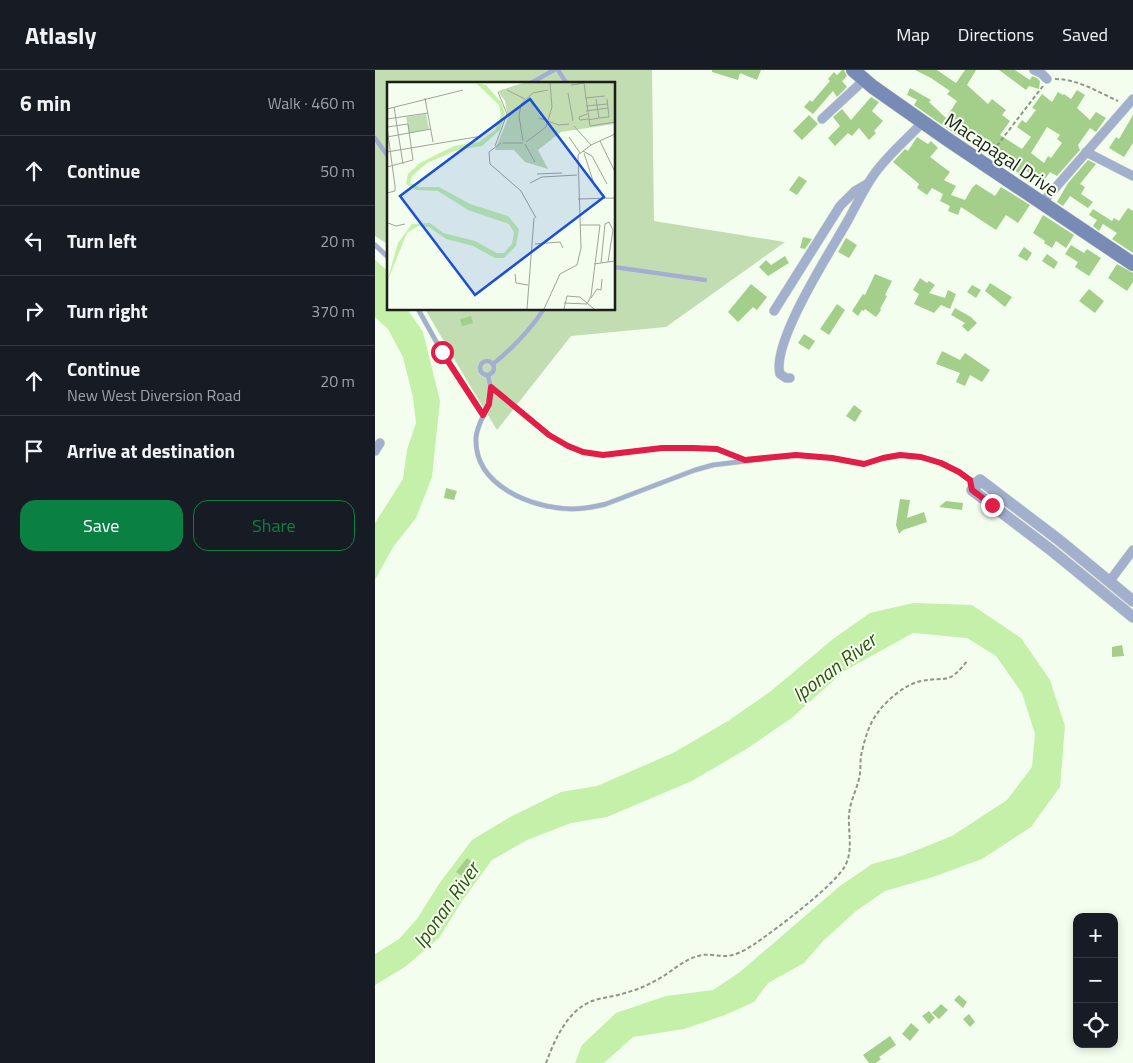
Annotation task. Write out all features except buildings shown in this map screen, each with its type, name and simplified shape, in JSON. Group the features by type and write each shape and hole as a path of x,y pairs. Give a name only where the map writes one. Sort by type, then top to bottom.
{"main road":[{"name":"Macapagal Drive","path":"853,70 864,80 983,164 1133,264"}],"street":[{"path":"1034,70 1041,73 1047,79"},
{"path":"823,119 864,80"},
{"path":"1041,203 1130,102"},
{"path":"790,378 780,374 780,354 785,339 821,267 867,184 885,161 923,122"},
{"path":"1086,152 1133,176"},
{"path":"774,311 840,206 855,191 867,184"},
{"path":"974,483 1133,601"},
{"path":"974,483 1051,550 1133,617"},
{"path":"1109,582 1133,550"}],"lane":[{"path":"533,82 554,70"},
{"path":"558,70 566,82"},
{"path":"375,138 387,155"},
{"path":"375,245 387,256"},
{"path":"615,267 705,280"},
{"path":"419,310 442,352 483,415"},
{"path":"493,364 517,343 544,310"},
{"path":"488,376 482,374 481,365 487,361 493,364"},
{"path":"488,376 494,371 493,364"},
{"path":"488,376 491,387 489,404 478,425 476,438 477,452 483,467 491,478 509,492 548,507 591,508 713,465 796,455 832,458 864,464 892,456 921,457 941,463 959,472 974,483"}],"path":[{"path":"983,164 1045,85 1047,79 1067,79 1130,102"},
{"path":"491,387 549,435 583,452 603,455 662,448 701,448 717,449 745,460"},
{"path":"546,1063 557,1036 576,1011 591,1002 642,988 691,959 703,955 727,956 740,952 756,943 828,886 840,874 847,863 849,852 849,816 852,800 860,774 865,741 878,711 888,700 910,685 921,681 943,680 952,677 967,661"}],"shaded area":[{"path":"375,70 652,70 654,221 785,242 666,327 571,336 497,430 426,310 615,310 615,82 387,82 387,244 375,236"}],"water":[{"path":"375,260 387,270 387,310 408,310 423,332 440,401 432,477 416,518 393,547 375,580 375,523 403,479 407,450 416,423 413,397 403,357 388,329 375,317"},
{"name":"Iponan River","path":"913,603 972,605 1021,638 1050,680 1065,726 1060,787 1031,827 982,859 933,877 885,891 856,911 823,941 804,963 768,983 754,1002 725,1015 684,1029 633,1037 604,1063 575,1063 582,1045 616,1013 666,996 713,990 740,972 840,886 872,864 902,856 952,836 1007,800 1032,767 1035,734 1022,693 996,656 967,638 913,633 844,671 793,717 748,748 692,781 607,817 571,823 527,840 492,860 462,901 439,938 405,967 375,985 375,954 399,939 417,919 439,884 472,840 510,817 561,792 597,786 673,753 728,721 771,691 833,639 870,613"}],"route":[{"path":"442,352 483,415 489,404 491,387 549,435 583,452 603,455 662,448 717,449 745,460 812,455 864,464 900,455 921,457 941,463 959,472 970,480 972,490 992,505"}]}
